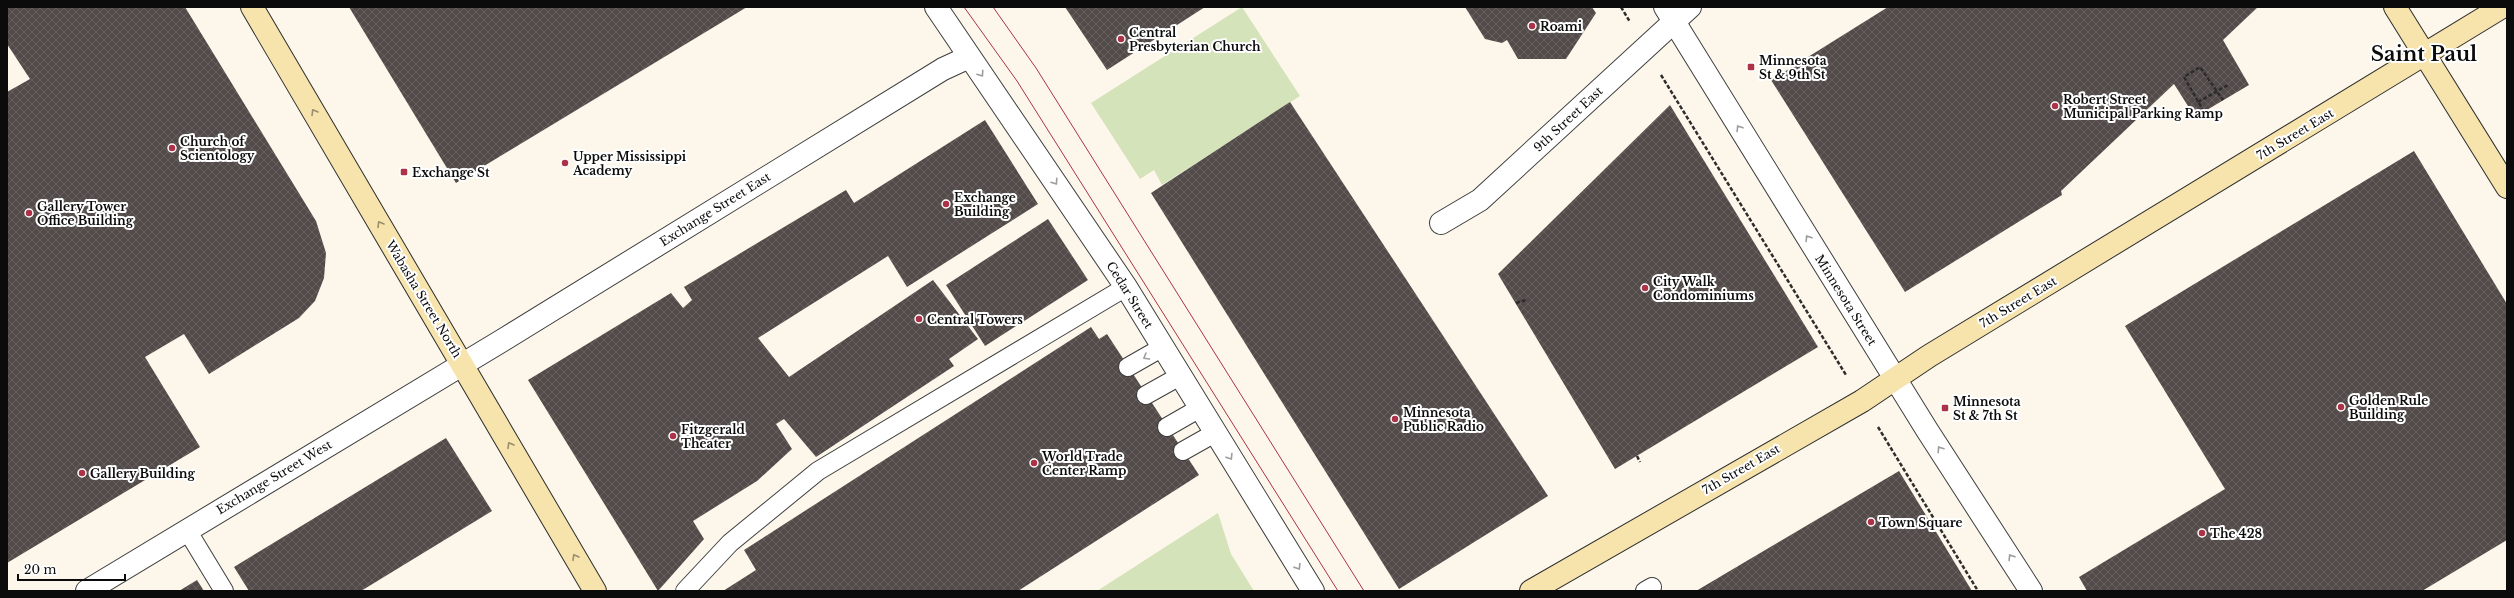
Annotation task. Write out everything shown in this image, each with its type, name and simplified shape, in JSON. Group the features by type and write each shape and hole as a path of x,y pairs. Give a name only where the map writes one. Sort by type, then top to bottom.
{"main road":[{"name":"Wabasha Street North","path":"252,7 595,591"},
{"path":"2395,7 2507,187"},
{"name":"7th Street East","path":"1531,591 1862,401 1928,356 2502,7"}],"street":[{"name":"Cedar Street","path":"936,7 1126,287 1314,591"},
{"name":"9th Street East","path":"1441,223 1480,200 1669,15 1690,7"},
{"name":"Minnesota Street","path":"1669,15 1895,378 2031,591"},
{"name":"Exchange Street East","path":"462,364 936,73 969,57"},
{"name":"Exchange Street West","path":"87,591 462,364"}],"lane":[{"path":"685,591 730,543 818,471 1126,287"},
{"path":"1128,367 1163,347"},
{"path":"1146,395 1180,376"},
{"path":"1168,427 1200,408"},
{"path":"1183,451 1215,433"},
{"path":"187,530 224,591"}],"path":[{"path":"2207,117 2184,78 2200,67 2223,100"},
{"path":"2198,102 2228,84 2217,92"},
{"path":"1668,88 1978,591"},
{"path":"1516,303 1526,300"},
{"path":"1637,456 1640,462"}],"green space":[{"path":"1242,7 1300,96 1162,185 1154,170 1140,179 1091,103"},
{"path":"1218,513 1231,554 1254,591 1097,591"}],"building":[{"path":"185,7 316,221 326,253 324,278 315,301 299,318 209,374 184,334 145,357 200,447 7,563 7,92 30,79 7,44 7,8"},
{"path":"349,7 747,7 456,183"},
{"name":"Central Presbyterian Church","path":"1065,7 1205,7 1107,70"},
{"name":"Roami","path":"1465,7 1592,7 1596,13 1566,59 1518,59 1507,40 1502,43 1485,39"},
{"path":"1888,7 2258,7 2223,40 2249,85 2195,117 2174,84 2061,191 2062,195 1905,292 1771,80"},
{"name":"Minnesota Public Radio","path":"1290,102 1548,496 1399,589 1151,193"},
{"name":"City Walk Condominiums","path":"1670,105 1818,347 1615,469 1498,274"},
{"path":"985,120 1038,204 907,287 888,256 758,338 789,377 933,280 978,339 949,359 954,366 816,457 784,419 776,424 792,449 757,481 693,521 704,539 658,591 528,380 671,293 683,308 692,300 684,287 846,190 854,203"},
{"name":"Golden Rule Building","path":"2414,151 2507,304 2507,540 2422,591 2087,591 2079,577 2225,489 2125,326"},
{"path":"1048,219 1088,280 985,346 946,285"},
{"name":"World Trade Center Ramp","path":"1091,327 1099,339 1107,334 1199,475 1018,591 723,591 756,570 744,550"},
{"path":"446,438 492,511 361,591 249,591 234,567"},
{"name":"Town Square","path":"1899,471 1972,591 1696,591"},
{"path":"197,580 204,591 179,591"}],"tram line":[{"path":"964,7 1017,81 1338,591"},
{"path":"993,7 1036,68 1364,591"}],"place":[{"name":"Roami","path":"1532,26"},
{"name":"Central Presbyterian Church","path":"1121,39"},
{"name":"Minnesota St & 9th St","path":"1751,67"},
{"name":"Robert Street Municipal Parking Ramp","path":"2055,106"},
{"name":"Church of Scientology","path":"172,148"},
{"name":"Upper Mississippi Academy","path":"565,163"},
{"name":"Exchange St","path":"404,172"},
{"name":"Exchange Building","path":"946,204"},
{"name":"Gallery Tower Office Building","path":"29,213"},
{"name":"City Walk Condominiums","path":"1645,288"},
{"name":"Central Towers","path":"919,319"},
{"name":"Golden Rule Building","path":"2341,407"},
{"name":"Minnesota St & 7th St","path":"1945,408"},
{"name":"Minnesota Public Radio","path":"1395,419"},
{"name":"Fitzgerald Theater","path":"673,436"},
{"name":"World Trade Center Ramp","path":"1034,463"},
{"name":"Gallery Building","path":"82,473"},
{"name":"Town Square","path":"1871,522"},
{"name":"The 428","path":"2202,533"}],"district":[{"name":"Saint Paul","path":"2424,54"}]}
